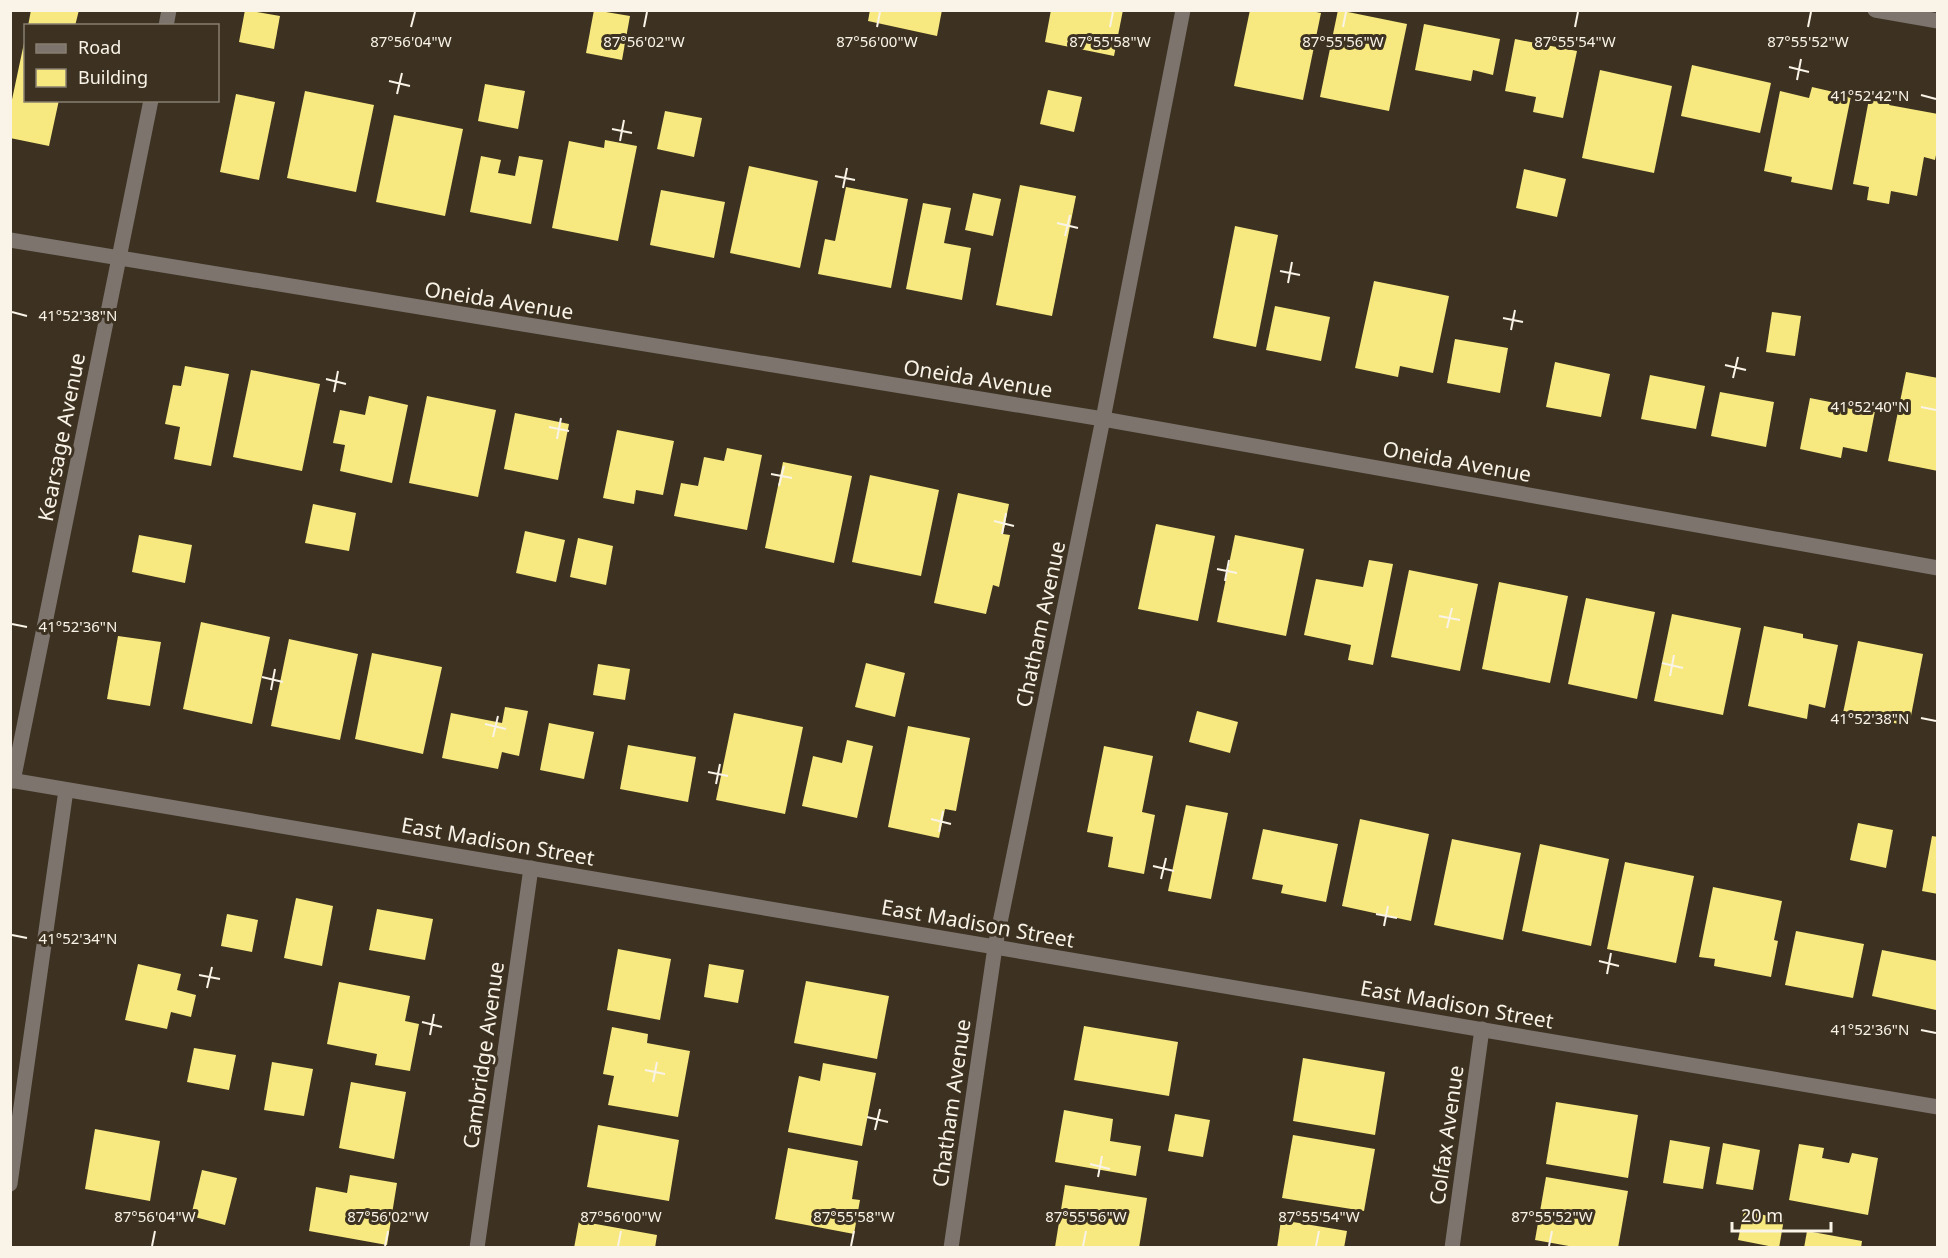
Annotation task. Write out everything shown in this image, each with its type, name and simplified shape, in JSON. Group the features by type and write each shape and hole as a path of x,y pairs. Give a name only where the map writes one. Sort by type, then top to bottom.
{"street":[{"name":"Chatham Avenue","path":"951,1248 995,947 1103,419 1183,10"},
{"path":"1875,10 1938,21"},
{"name":"Kearsage Avenue","path":"12,781 151,102"},
{"name":"Oneida Avenue","path":"10,240 1103,419 1938,568"},
{"name":"East Madison Street","path":"12,781 1938,1107"},
{"path":"10,1184 66,790"},
{"name":"Cambridge Avenue","path":"477,1248 531,868"},
{"name":"Colfax Avenue","path":"1452,1248 1482,1029"}],"building":[{"path":"31,10 79,10 76,24 28,24"},
{"path":"245,10 280,16 274,49 239,42"},
{"path":"594,10 630,16 622,60 586,53"},
{"path":"870,10 942,10 937,36 868,21"},
{"path":"1051,10 1123,10 1114,56 1045,42"},
{"path":"1250,10 1307,10 1321,13 1303,100 1234,86"},
{"path":"1338,10 1407,24 1389,111 1320,97"},
{"path":"1424,24 1500,39 1493,75 1473,70 1471,81 1415,70"},
{"path":"1515,39 1577,51 1563,118 1533,112 1536,97 1505,91"},
{"path":"24,43 24,102 59,102 49,146 10,138 10,109"},
{"path":"1692,65 1771,83 1760,133 1681,116"},
{"path":"1600,70 1672,86 1654,173 1582,158"},
{"path":"485,84 525,91 518,129 478,121"},
{"path":"1812,87 1851,96 1832,190 1791,182 1792,177 1764,171 1780,91 1809,98"},
{"path":"1048,90 1082,97 1074,132 1040,124"},
{"path":"305,91 374,105 356,192 287,178"},
{"path":"236,94 275,102 259,180 220,172"},
{"path":"1869,99 1938,114 1938,145 1935,160 1924,157 1917,196 1891,191 1889,204 1867,200 1869,187 1853,184"},
{"path":"665,111 702,118 694,157 657,149"},
{"path":"394,115 463,129 445,216 376,202"},
{"path":"605,140 637,146 618,241 552,228 569,141 604,148"},
{"path":"481,156 501,160 498,173 515,176 519,156 543,160 531,224 470,212"},
{"path":"749,166 818,181 800,268 730,253"},
{"path":"1524,169 1566,179 1557,217 1516,208"},
{"path":"1020,185 1076,196 1052,316 996,305"},
{"path":"846,187 908,199 891,288 818,274 825,239 835,241"},
{"path":"661,190 725,202 714,258 650,245"},
{"path":"973,193 1001,199 993,236 965,230"},
{"path":"923,203 951,208 944,243 971,248 962,300 906,289"},
{"path":"1235,226 1278,235 1256,347 1213,338"},
{"path":"1374,281 1449,296 1433,373 1400,366 1398,377 1355,368"},
{"path":"1275,306 1330,317 1321,361 1266,350"},
{"path":"1772,312 1801,316 1795,356 1766,352"},
{"path":"1455,339 1508,348 1500,393 1447,383"},
{"path":"1555,362 1610,374 1601,417 1546,407"},
{"path":"185,366 229,374 211,466 174,459 180,427 165,424 173,385 181,386"},
{"path":"251,370 320,384 302,471 233,457"},
{"path":"1906,372 1938,378 1938,471 1888,461"},
{"path":"1650,375 1705,386 1696,429 1641,419"},
{"path":"1720,392 1774,402 1766,447 1711,436"},
{"path":"369,396 408,405 392,483 340,471 345,445 333,443 340,410 365,415"},
{"path":"427,396 496,410 478,497 409,483"},
{"path":"1810,398 1875,411 1867,452 1843,447 1841,458 1800,449"},
{"path":"515,413 569,424 558,480 504,469"},
{"path":"617,430 674,441 663,495 636,490 634,504 603,498"},
{"path":"727,448 762,455 747,530 674,516 681,483 698,486 704,457 724,461"},
{"path":"783,462 852,476 834,563 765,548"},
{"path":"870,475 939,490 921,576 852,562"},
{"path":"958,493 1009,504 1003,534 1010,535 999,587 993,585 986,614 934,603"},
{"path":"313,504 356,513 349,551 305,543"},
{"path":"1156,524 1215,536 1198,621 1138,609"},
{"path":"525,531 565,540 556,582 516,573"},
{"path":"139,535 192,545 185,583 132,572"},
{"path":"1235,535 1304,549 1286,636 1217,622"},
{"path":"578,538 613,546 606,585 570,577"},
{"path":"1369,560 1393,564 1373,665 1348,660 1351,645 1304,635 1316,579 1363,587"},
{"path":"1409,570 1478,584 1460,671 1391,657"},
{"path":"1499,582 1568,596 1550,683 1482,669"},
{"path":"1586,598 1655,612 1637,699 1568,684"},
{"path":"1672,614 1741,628 1723,715 1654,701"},
{"path":"201,622 270,637 252,724 183,709"},
{"path":"1764,626 1803,634 1803,638 1838,645 1825,708 1809,704 1807,719 1748,706"},
{"path":"118,636 161,642 150,706 107,699"},
{"path":"289,639 358,654 340,740 271,726"},
{"path":"1858,641 1923,654 1909,726 1843,713"},
{"path":"372,653 442,667 423,754 355,739"},
{"path":"866,663 905,673 895,717 855,707"},
{"path":"598,664 630,669 625,700 593,695"},
{"path":"505,707 528,711 519,756 502,752 498,769 442,758 451,713 502,723"},
{"path":"1197,711 1238,722 1230,753 1189,742"},
{"path":"734,713 803,727 785,814 716,800"},
{"path":"549,723 594,732 584,779 540,770"},
{"path":"908,726 970,738 956,811 945,809 939,838 888,827"},
{"path":"847,740 873,746 857,818 802,806 813,756 842,763"},
{"path":"628,745 696,757 688,802 620,789"},
{"path":"1104,746 1153,756 1142,812 1155,815 1144,874 1108,867 1113,837 1087,832"},
{"path":"1186,805 1228,813 1211,899 1168,891"},
{"path":"1360,819 1429,834 1411,921 1342,906"},
{"path":"1858,823 1893,830 1886,868 1850,860"},
{"path":"1263,829 1338,844 1326,902 1281,893 1283,885 1252,879"},
{"path":"1932,836 1938,837 1938,894 1922,891"},
{"path":"1452,839 1521,853 1503,940 1434,925"},
{"path":"1540,844 1609,859 1591,946 1522,931"},
{"path":"1625,862 1694,876 1676,963 1607,949"},
{"path":"1713,887 1782,901 1774,940 1778,941 1771,977 1714,966 1715,959 1699,957"},
{"path":"296,898 333,906 322,966 284,958"},
{"path":"377,909 433,919 425,960 369,950"},
{"path":"227,914 258,920 252,952 221,946"},
{"path":"1796,931 1864,944 1853,998 1785,985"},
{"path":"618,949 671,959 660,1020 607,1010"},
{"path":"1882,950 1938,961 1936,1010 1872,996"},
{"path":"138,964 181,974 177,990 196,995 191,1017 171,1012 167,1029 125,1020"},
{"path":"709,964 744,970 738,1003 704,997"},
{"path":"806,981 889,996 877,1059 794,1043"},
{"path":"339,982 410,996 405,1021 419,1024 410,1071 375,1065 377,1054 327,1044"},
{"path":"1084,1026 1178,1042 1169,1096 1074,1080"},
{"path":"612,1027 648,1034 647,1043 690,1051 678,1117 608,1105 614,1076 603,1074"},
{"path":"194,1048 236,1055 229,1090 187,1082"},
{"path":"1303,1058 1385,1072 1375,1135 1293,1121"},
{"path":"272,1062 313,1069 304,1116 264,1110"},
{"path":"823,1063 876,1073 862,1146 788,1132 799,1076 820,1081"},
{"path":"351,1082 406,1092 394,1159 339,1148"},
{"path":"1556,1102 1638,1115 1628,1178 1546,1164"},
{"path":"1064,1110 1113,1119 1110,1141 1141,1146 1136,1176 1055,1162"},
{"path":"1175,1114 1210,1120 1203,1157 1168,1151"},
{"path":"598,1125 679,1140 669,1201 587,1187"},
{"path":"95,1129 160,1141 150,1201 85,1189"},
{"path":"1293,1135 1375,1149 1364,1211 1282,1198"},
{"path":"1670,1140 1710,1147 1703,1189 1663,1183"},
{"path":"1723,1143 1760,1150 1753,1190 1716,1184"},
{"path":"1799,1144 1824,1148 1822,1158 1849,1163 1852,1153 1878,1158 1868,1215 1789,1200"},
{"path":"788,1148 858,1161 852,1199 860,1200 854,1234 775,1219"},
{"path":"202,1170 237,1178 225,1225 191,1216"},
{"path":"350,1175 397,1183 387,1245 309,1231 316,1187 347,1193"},
{"path":"1546,1177 1628,1191 1618,1248 1580,1248 1535,1240"},
{"path":"1065,1185 1147,1198 1139,1248 1055,1247"},
{"path":"1744,1211 1784,1219 1779,1248 1738,1240"},
{"path":"1281,1220 1347,1231 1344,1248 1277,1248"},
{"path":"579,1221 657,1235 655,1248 574,1248"},
{"path":"1807,1231 1862,1241 1861,1248 1804,1248"}]}
